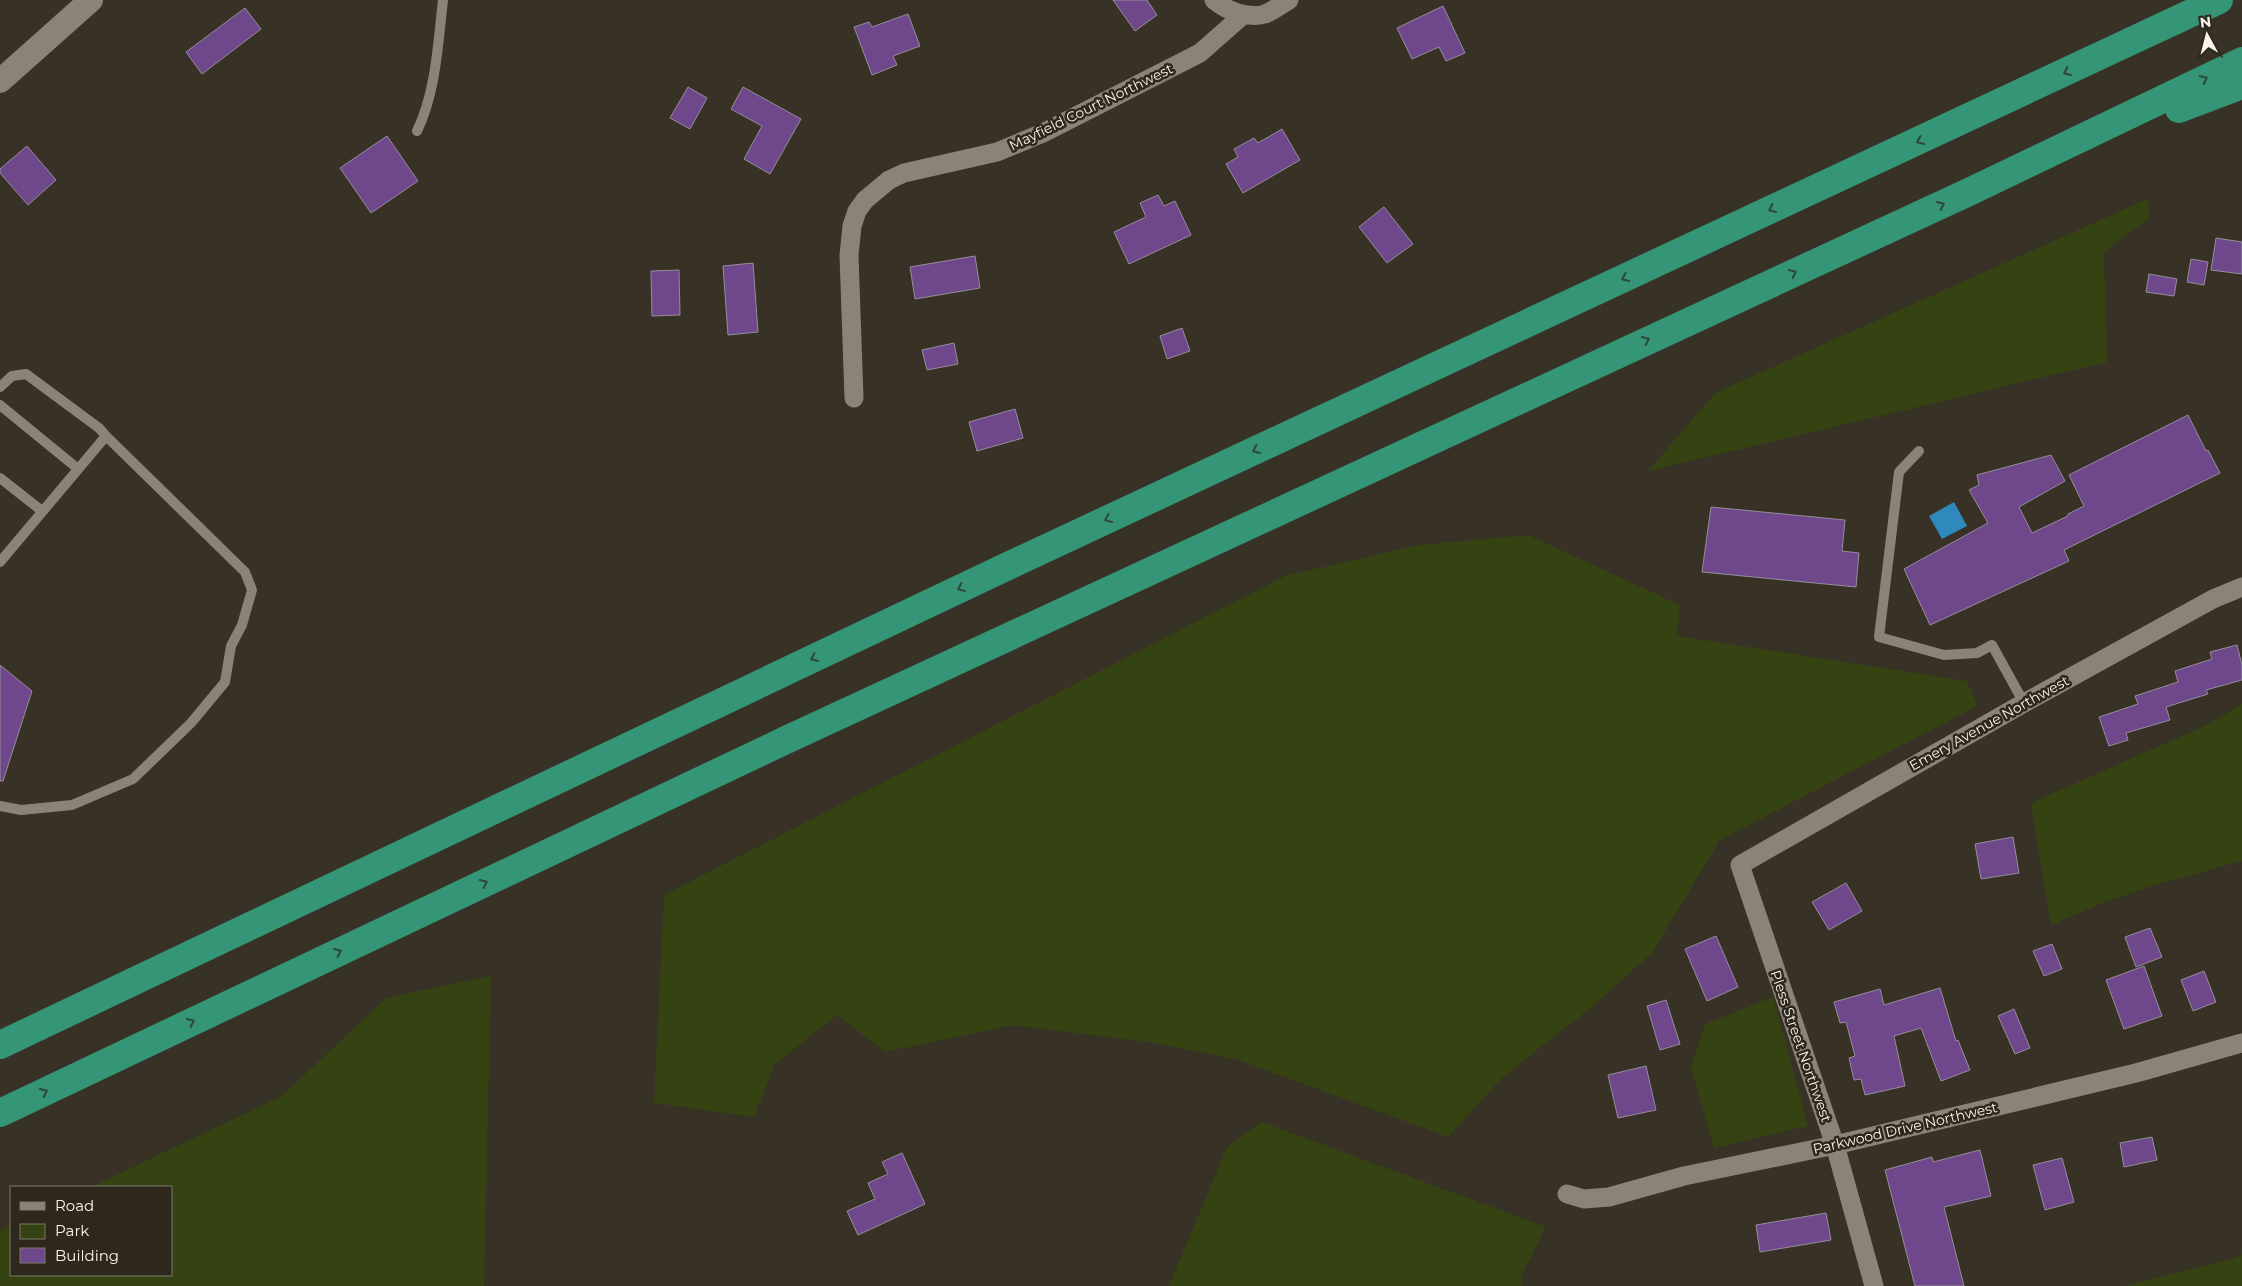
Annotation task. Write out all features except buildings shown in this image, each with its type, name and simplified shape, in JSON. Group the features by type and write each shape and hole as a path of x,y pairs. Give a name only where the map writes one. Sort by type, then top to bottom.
{"highway":[{"path":"2111,51 2197,0"},
{"path":"0,1045 1010,564 2219,0"},
{"path":"0,1113 795,736 1971,191 2242,61"},
{"path":"1971,191 2242,85"}],"street":[{"path":"0,81 92,0"},
{"path":"1214,0 1222,7 1243,15 1265,14 1289,0"},
{"name":"Mayfield Court Northwest","path":"854,398 849,255 852,226 857,211 865,200 889,180 904,173 998,152 1043,133 1200,53 1243,15"},
{"name":"Emery Avenue Northwest","path":"1740,865 2024,703 2213,600 2242,587"},
{"name":"Pless Street Northwest","path":"1740,865 1835,1145 1874,1286"},
{"name":"Parkwood Drive Northwest","path":"1567,1194 1584,1199 1609,1197 1684,1176 1835,1145 2136,1073 2242,1043"}],"lane":[{"path":"417,130 426,113 437,51 443,0"},
{"path":"0,387 12,376 26,374 100,428 244,572 252,590 242,625 231,646 225,682 191,723 133,778 72,806 21,810 0,806"},
{"path":"0,405 78,468"},
{"path":"2,557 106,436"},
{"path":"1919,451 1899,472 1879,637 1944,655 1977,653 1992,645 2024,703"},
{"path":"0,478 42,511"}],"green space":[{"path":"2147,199 2150,218 2104,252 2107,362 1648,471 1715,393"},
{"path":"1528,535 1680,605 1677,636 1967,681 1977,706 1720,840 1652,953 1594,1005 1500,1080 1448,1137 1236,1059 1149,1042 1013,1025 885,1052 837,1015 775,1064 754,1117 654,1103 664,895 1285,576 1418,545"},
{"path":"2242,704 2242,861 2151,886 2103,903 2051,925 2031,803 2207,725"},
{"path":"491,976 484,1286 0,1286 0,1231 10,1226 10,1276 172,1276 172,1186 93,1186 282,1096 386,998"},
{"path":"1773,997 1808,1126 1714,1148 1691,1067 1705,1024"},
{"path":"1262,1122 1546,1227 1521,1277 1521,1286 1169,1286 1227,1147"},
{"path":"2242,1255 2242,1286 2124,1286 2229,1260"}],"water":[{"path":"1954,502 1967,526 1942,539 1929,516"}]}
